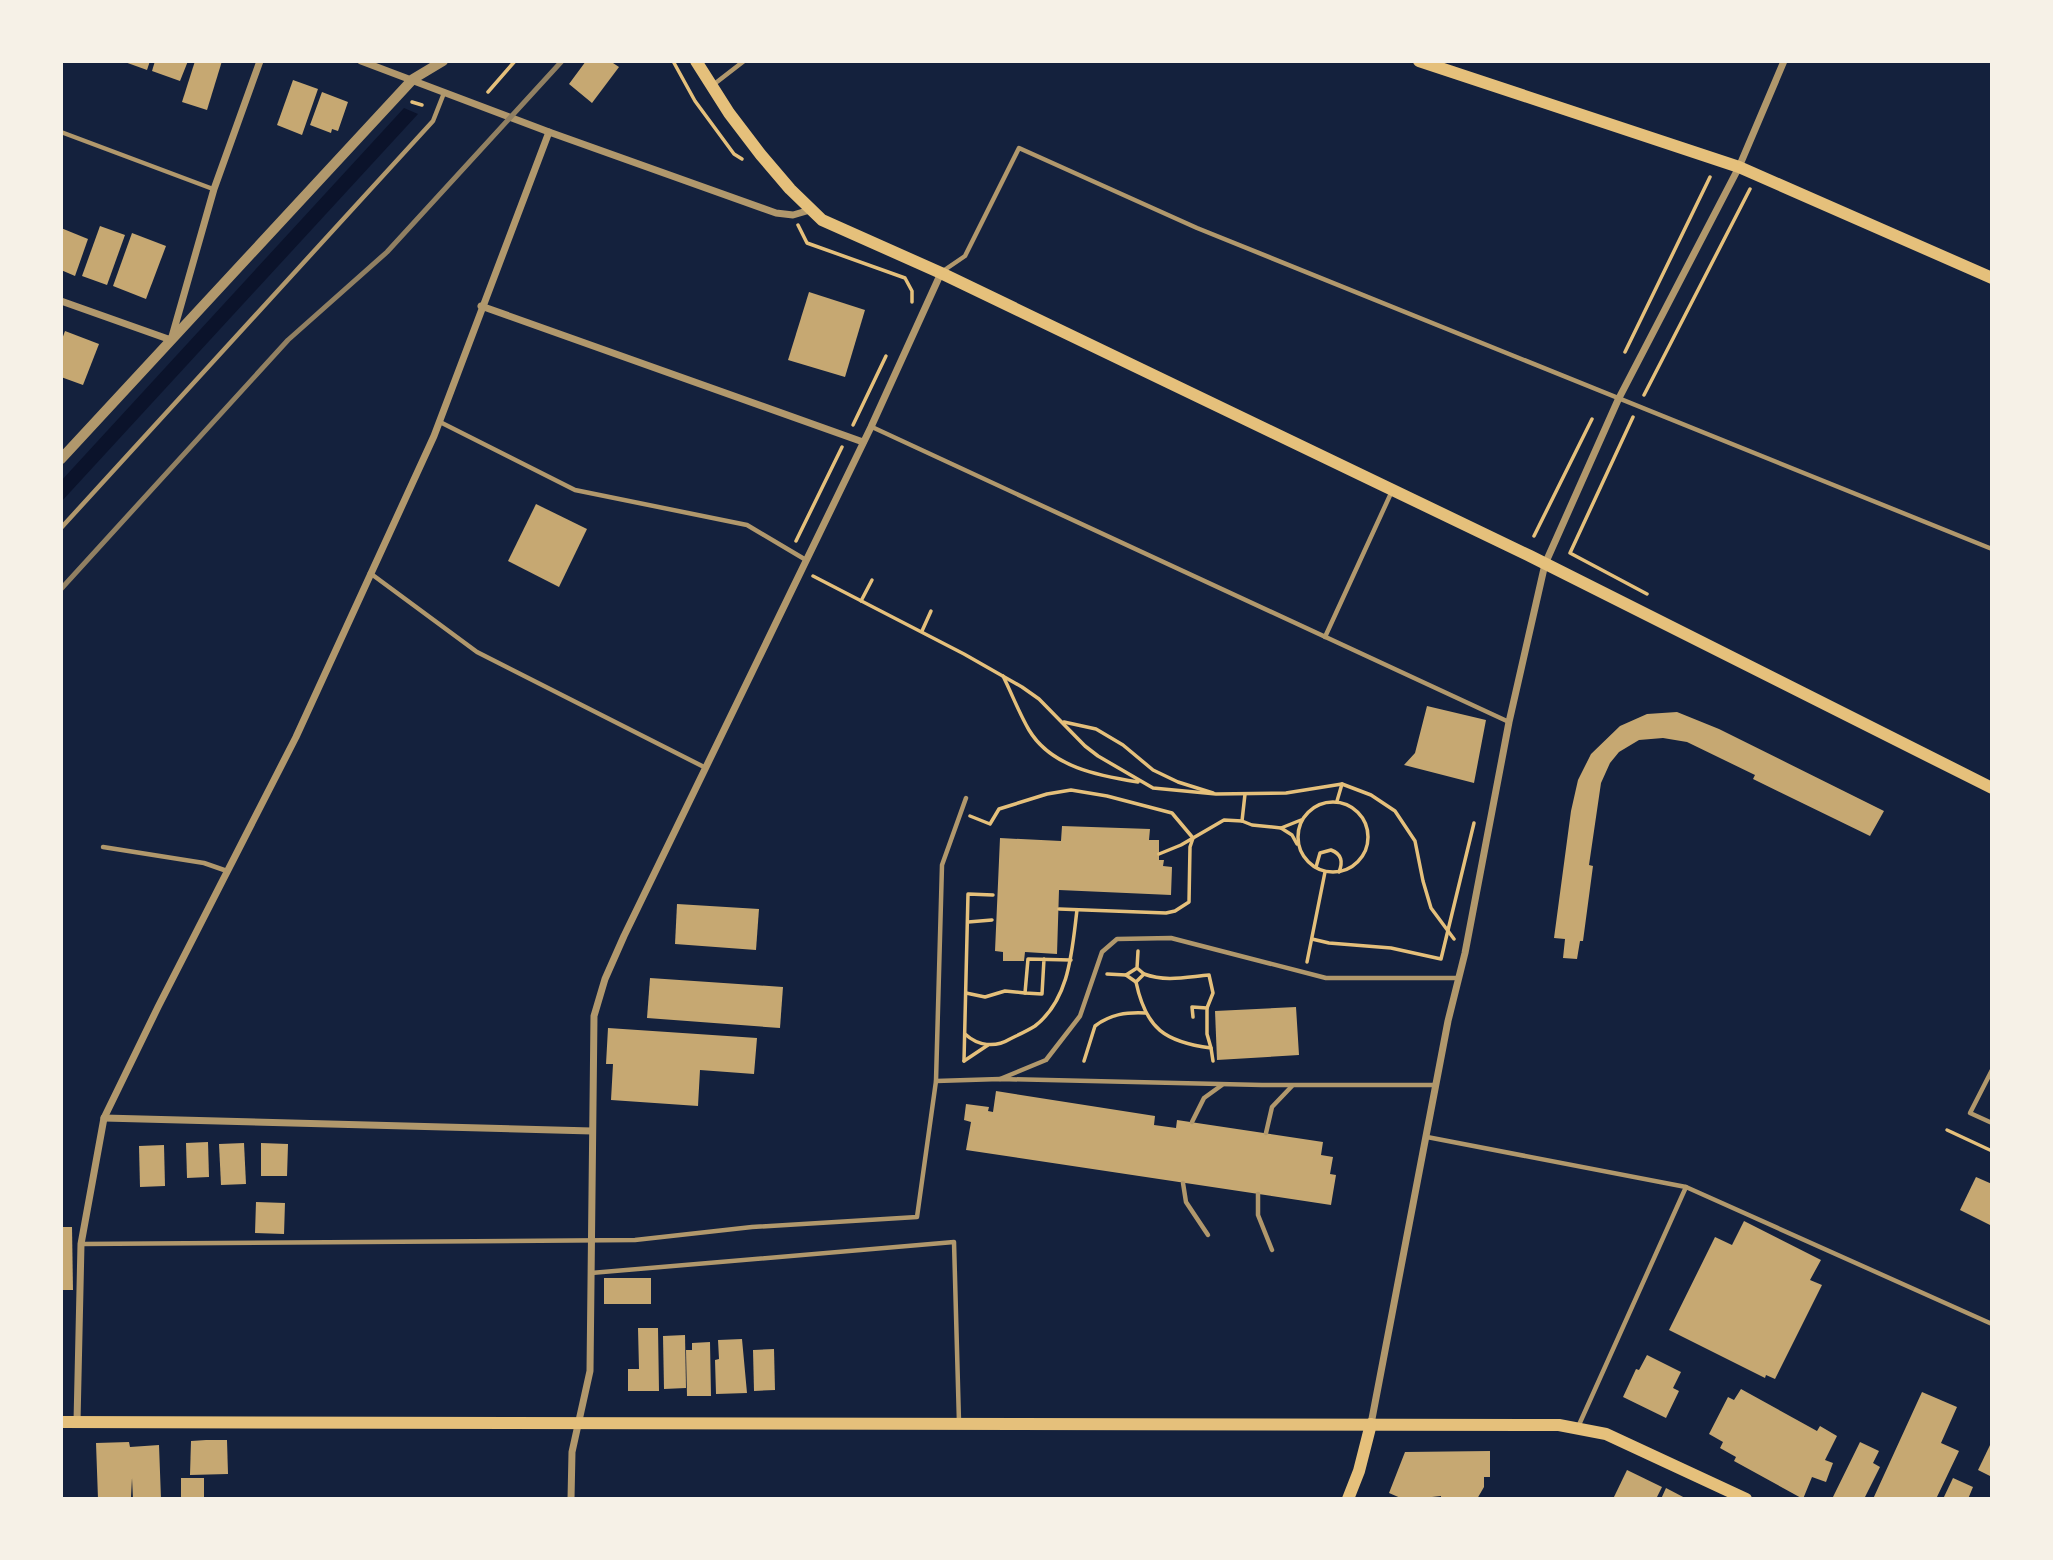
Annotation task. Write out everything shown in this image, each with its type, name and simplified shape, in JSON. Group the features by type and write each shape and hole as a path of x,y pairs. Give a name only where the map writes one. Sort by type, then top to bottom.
{"main road":[{"path":"696,61 761,155 822,220 941,273 1545,565 1992,788"},
{"path":"1419,61 1739,167 1992,278"},
{"path":"61,1422 1371,1424 1577,1427 1618,1439 1746,1499"},
{"path":"1348,1499 1359,1471 1371,1424"}],"street":[{"path":"171,340 214,189 260,61"},
{"path":"361,61 776,213 793,215 810,210"},
{"path":"61,459 413,79 443,61"},
{"path":"1371,1424 1448,1021 1465,953 1509,722 1545,565 1618,400 1739,167 1784,61"},
{"path":"77,1422 81,1244 104,1118 296,737 439,422 549,132"},
{"path":"571,1499 572,1452 590,1371 594,1016 606,979 871,426 941,273"},
{"path":"61,301 171,340"},
{"path":"481,306 863,442"},
{"path":"104,1118 592,1130"}],"lane":[{"path":"712,86 744,61"},
{"path":"61,528 433,121 444,93"},
{"path":"61,132 214,189"},
{"path":"941,273 965,256 1018,148 1197,228 1637,408 1992,549"},
{"path":"439,422 575,490 747,525 806,560"},
{"path":"871,426 1509,722"},
{"path":"1325,637 1392,491"},
{"path":"370,573 477,652 706,768"},
{"path":"81,1244 635,1240 752,1227 917,1217 936,1081 942,865 966,799"},
{"path":"103,847 204,863 227,871"},
{"path":"1000,1079 1046,1060 1080,1016 1102,953 1117,939 1171,939 1326,978 1459,978"},
{"path":"1992,1070 1970,1113 1992,1123"},
{"path":"936,1081 1000,1079 1436,1085"},
{"path":"1192,1122 1204,1098 1222,1084"},
{"path":"1266,1133 1272,1107 1293,1085"},
{"path":"1427,1137 1686,1187 1992,1324"},
{"path":"1183,1182 1186,1202 1208,1235"},
{"path":"1577,1427 1686,1187"},
{"path":"1258,1194 1258,1215 1272,1250"},
{"path":"590,1273 954,1242 959,1423"}],"path":[{"path":"488,92 515,61"},
{"path":"673,61 695,101 734,154 743,160"},
{"path":"410,101 422,105"},
{"path":"1622,358 1710,177"},
{"path":"1570,553 1637,408 1750,189"},
{"path":"793,215 807,243 905,278 912,291 911,304"},
{"path":"791,552 888,352"},
{"path":"1534,536 1605,394"},
{"path":"801,570 1002,674 1039,699 1098,757 1144,783"},
{"path":"861,601 872,580"},
{"path":"921,632 931,611"},
{"path":"1002,674 1030,732 1048,751 1072,766 1109,778 1163,789 1245,794 1286,793 1342,785 1384,802 1395,811 1415,841 1431,908 1465,953"},
{"path":"1062,722 1096,729 1123,745 1153,770 1178,782 1216,794"},
{"path":"1337,801 1342,785"},
{"path":"961,813 990,824 999,810 1047,794 1071,790 1107,796 1172,813 1193,838"},
{"path":"1242,821 1245,794"},
{"path":"1159,854 1224,820 1242,821 1252,825 1281,828 1292,835 1303,856 1316,868 1325,872 1339,872 1353,867 1363,856 1368,843 1367,828 1361,815 1350,806 1337,801 1320,804 1301,820 1298,846"},
{"path":"1281,828 1301,820"},
{"path":"1059,909 1166,914 1175,911 1189,902 1190,847 1193,838"},
{"path":"1316,868 1320,853 1331,850 1340,856 1342,862 1339,872"},
{"path":"1305,973 1325,872"},
{"path":"993,895 968,894 964,1061 988,1045 1005,1042 1035,1025 1053,1006 1070,967 1077,910"},
{"path":"968,922 992,920"},
{"path":"1312,939 1391,948 1441,959 1448,932"},
{"path":"1137,939 1137,968 1144,974 1154,978 1181,979 1209,975 1213,993 1206,1007 1207,1034 1213,1060"},
{"path":"1025,993 1028,959 1071,960"},
{"path":"966,993 985,997 1005,991 1042,994 1044,959"},
{"path":"1126,975 1137,968"},
{"path":"1096,971 1126,975 1136,982 1146,1013 1156,1027 1172,1040 1211,1048"},
{"path":"1136,982 1144,974"},
{"path":"1193,1017 1192,1007 1206,1007"},
{"path":"1084,1061 1095,1026 1114,1015 1146,1013"},
{"path":"965,1034 972,1040 988,1045"},
{"path":"1947,1130 1992,1151"}],"water":[{"path":"404,108 418,114 61,502 61,481"}],"building":[{"path":"122,61 150,61 147,70"},
{"path":"155,61 188,61 180,81 152,71"},
{"path":"195,61 222,61 207,110 182,102"},
{"path":"586,61 615,61 613,63 619,67 592,103 569,84"},
{"path":"293,80 318,89 302,135 277,125"},
{"path":"322,92 348,102 338,131 332,129 331,133 310,125"},
{"path":"100,226 125,235 107,285 82,276"},
{"path":"61,228 88,239 75,276 61,270"},
{"path":"132,233 166,246 146,299 113,286"},
{"path":"809,292 865,310 845,377 788,360"},
{"path":"65,331 99,344 83,385 61,377 61,342"},
{"path":"536,504 587,529 559,587 508,561"},
{"path":"1427,706 1486,720 1474,783 1404,765 1415,753"},
{"path":"1677,712 1719,729 1884,811 1870,836 1753,779 1755,775 1687,742 1663,738 1639,740 1619,752 1610,763 1601,783 1589,865 1593,866 1583,941 1580,941 1577,959 1563,958 1565,939 1554,938 1571,811 1578,780 1591,754 1620,726 1647,714"},
{"path":"1062,826 1150,829 1149,840 1159,840 1159,860 1164,860 1163,866 1172,867 1171,895 1059,890 1057,954 1025,952 1024,961 1003,961 1003,952 995,951 1000,838 1061,841"},
{"path":"677,904 759,909 756,950 675,944"},
{"path":"650,978 783,987 780,1028 647,1018"},
{"path":"1296,1007 1299,1055 1217,1060 1215,1011"},
{"path":"608,1028 757,1038 754,1074 700,1070 698,1106 611,1100 613,1064 606,1064"},
{"path":"996,1091 1155,1116 1154,1125 1176,1128 1177,1120 1323,1142 1321,1155 1333,1157 1330,1174 1336,1175 1331,1205 966,1150 971,1122 964,1120 966,1104 989,1107 988,1111 993,1112"},
{"path":"208,1142 209,1177 187,1178 186,1143"},
{"path":"244,1143 246,1184 221,1185 219,1144"},
{"path":"261,1143 288,1144 287,1176 261,1176"},
{"path":"164,1145 165,1186 140,1187 139,1146"},
{"path":"1976,1177 1992,1184 1992,1226 1960,1210"},
{"path":"256,1202 285,1203 284,1234 255,1233"},
{"path":"1744,1221 1821,1260 1810,1280 1822,1285 1775,1379 1766,1375 1765,1378 1669,1330 1715,1237 1732,1245"},
{"path":"61,1227 72,1227 73,1290 61,1290"},
{"path":"604,1278 651,1278 651,1304 604,1304"},
{"path":"638,1328 658,1328 659,1391 628,1391 628,1369 639,1369"},
{"path":"685,1335 686,1388 664,1389 663,1336"},
{"path":"742,1339 747,1393 716,1394 715,1360 719,1359 718,1340"},
{"path":"710,1342 711,1396 687,1396 686,1350 692,1350 692,1343"},
{"path":"774,1349 775,1390 754,1391 753,1350"},
{"path":"1647,1355 1681,1372 1673,1388 1679,1391 1666,1418 1623,1397 1636,1369 1639,1370"},
{"path":"1741,1389 1817,1431 1820,1426 1837,1436 1825,1460 1833,1463 1826,1482 1812,1477 1803,1499 1734,1461 1736,1457 1720,1448 1723,1442 1709,1434 1728,1397 1734,1400"},
{"path":"1922,1392 1957,1407 1941,1443 1959,1451 1936,1499 1873,1499"},
{"path":"227,1440 228,1474 190,1475 191,1441"},
{"path":"1992,1441 1992,1477 1978,1470"},
{"path":"129,1442 130,1447 159,1445 161,1499 133,1499 132,1478 131,1497 98,1499 96,1443"},
{"path":"1860,1442 1879,1451 1873,1463 1880,1467 1864,1499 1832,1499"},
{"path":"1490,1451 1490,1477 1484,1477 1484,1487 1477,1499 1441,1499 1441,1496 1431,1499 1403,1499 1389,1493 1405,1452"},
{"path":"1627,1470 1662,1487 1656,1499 1613,1499"},
{"path":"181,1478 204,1478 204,1499 181,1499"},
{"path":"1953,1478 1973,1487 1968,1499 1943,1499"},
{"path":"1666,1488 1687,1499 1661,1499"}],"railway":[{"path":"61,589 288,340 387,252 562,61"}]}
